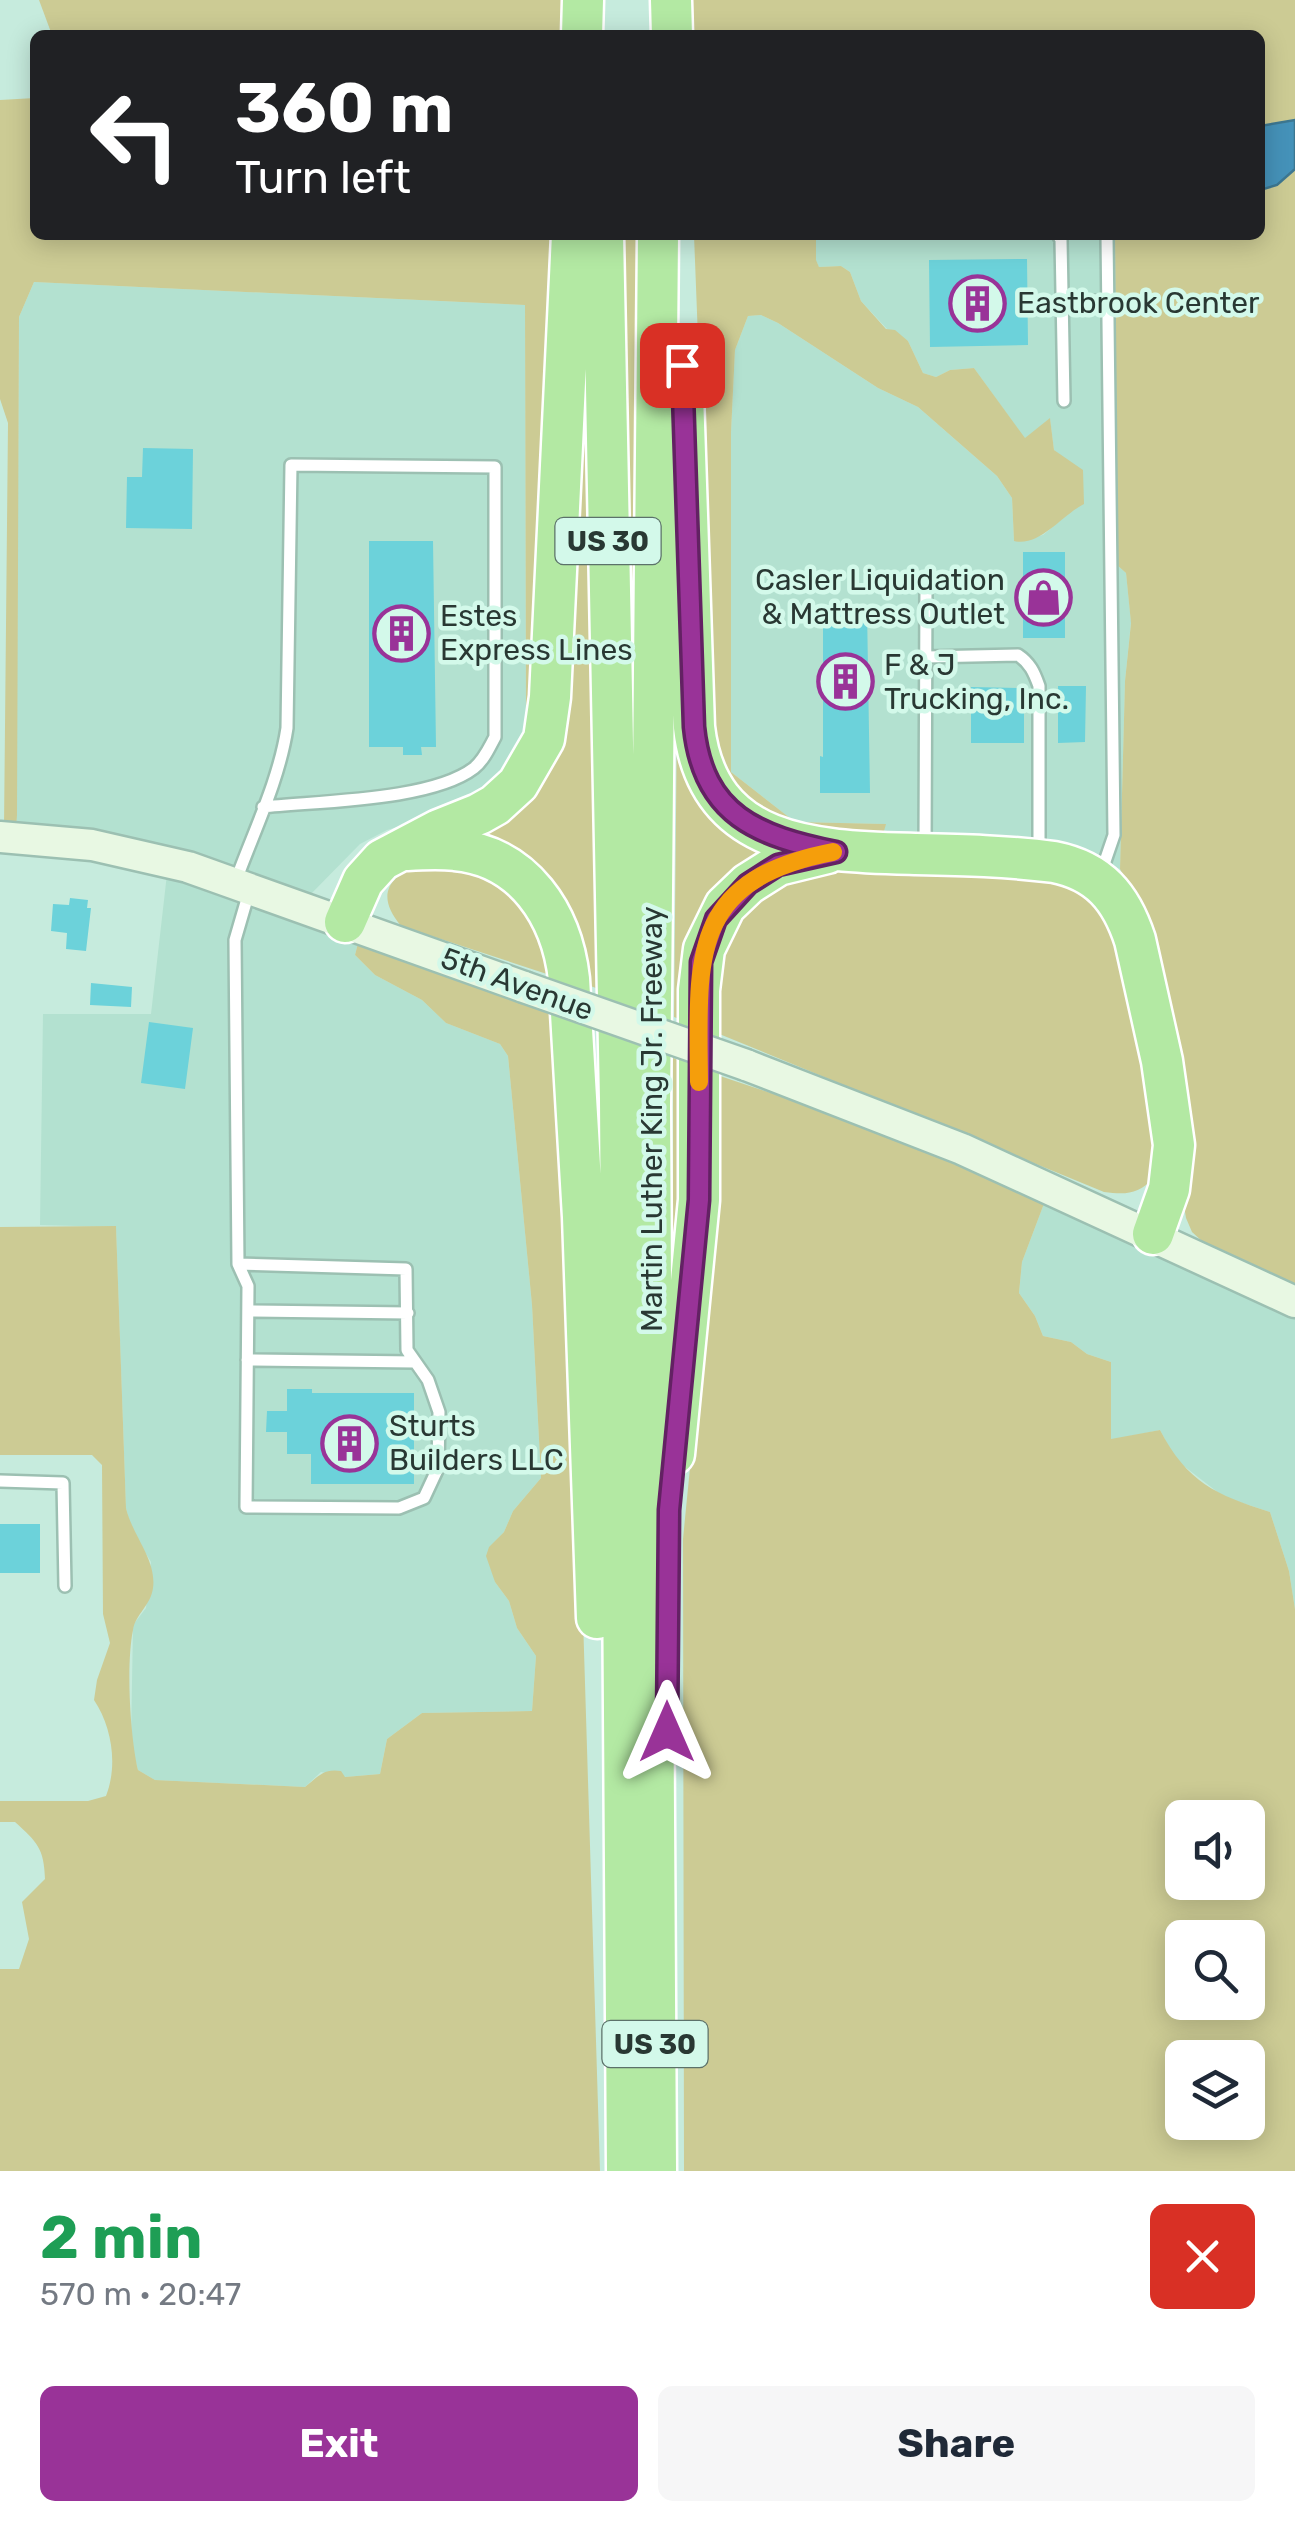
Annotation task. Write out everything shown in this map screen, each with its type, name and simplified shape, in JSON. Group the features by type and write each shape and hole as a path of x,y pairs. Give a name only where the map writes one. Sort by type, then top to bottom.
{"highway":[{"path":"582,0 582,30"},
{"path":"601,0 601,30"},
{"path":"657,0 657,30"},
{"path":"671,0 672,30"},
{"path":"345,922 368,873 382,860 479,814 508,794 527,772 544,738 550,697 572,240"},
{"name":"US 30","path":"603,240 634,848"},
{"name":"US 30","path":"634,848 658,240"},
{"path":"678,240 694,727 699,756 718,794 752,827 786,842 836,852 1039,860 1069,865 1098,879 1119,902 1131,929 1171,1110 1173,1166 1153,1234"},
{"name":"Martin Luther King Jr. Freeway","path":"634,848 650,1108 656,2171"},
{"name":"Martin Luther King Jr. Freeway","path":"627,2171 620,1098 634,848"},
{"path":"407,850 470,852 526,881 548,909 567,959 583,1217 606,1849 626,2078"},
{"path":"654,1916 668,1849 667,1558 698,1213 701,962 716,919 748,884 778,865 836,852"}],"street":[{"name":"5th Avenue","path":"0,837 130,852 345,922 746,1066 962,1149 1295,1302"}],"lane":[{"path":"1062,240 1064,401"},
{"path":"1098,879 1114,835 1107,240"},
{"path":"1062,302 1107,302"},
{"path":"238,1264 402,1267 408,1273 407,1350 428,1380 439,1412 438,1468 424,1498 400,1508 246,1507 248,1286 238,1264 234,940 242,886 262,807 284,751 287,728 291,465 494,467 495,736 486,755 473,768 433,786 262,807"},
{"path":"925,854 926,585"},
{"path":"926,657 1018,656 1027,661 1034,673 1039,686 1039,860"},
{"path":"248,1311 408,1314"},
{"path":"247,1360 414,1362"},
{"path":"0,1481 64,1483 65,1586"}],"shaded area":[{"path":"39,0 569,0 568,30 50,30"},
{"path":"685,0 1295,0 1295,1288 1203,1242 1192,1232 1186,1218 1134,896 1120,869 1125,681 1131,623 1126,573 1117,565 1115,240 1265,240 1265,30 687,30"},
{"path":"30,98 30,240 558,240 540,708 515,756 526,725 525,305 34,282 19,317 17,815 16,828 4,828 8,423 0,399 0,100"},
{"path":"621,240 642,240 637,979"},
{"path":"694,240 816,240 819,267 841,266 850,272 861,301 886,329 895,330 908,341 923,373 936,377 950,370 974,368 1025,438 1050,418 1054,450 1083,470 1084,504 1042,535 1024,542 1014,541 1012,498 997,476 918,407 878,388 778,323 761,315 748,316 735,350 731,433 731,772 795,822 886,824 882,838 820,835 754,812 714,752"},
{"path":"816,240 1115,240 1117,565 1126,573 1131,622 1125,681 1120,869 1087,854 882,838 885,824 795,822 731,772 731,433 735,350 748,316 761,315 778,323 878,388 918,407 997,476 1012,498 1014,541 1043,535 1074,509 1074,467 1054,450 1050,419 1025,439 974,368 950,370 936,377 923,373 908,341 887,329 861,301 850,272 841,266 819,267"},
{"path":"34,282 525,305 526,726 515,756 495,784 439,815 387,830 360,844 310,895 16,828 19,317"},
{"path":"584,340 596,988 582,983 575,945 454,835 520,798"},
{"path":"678,614 683,722 769,848 688,1022 674,1017"},
{"path":"421,864 460,864 518,894 556,977 401,926 389,905 389,889 400,875"},
{"path":"818,866 1021,873 1072,883 1108,915 1154,1100 1154,1178 1132,1192 1104,1192 712,1031 715,968 744,905"},
{"path":"167,874 358,943 355,955 375,975 422,1000 446,1023 500,1044 508,1056 532,1305 541,1478 490,1547 495,1582 509,1601 517,1628 536,1656 532,1711 422,1713 387,1739 380,1774 345,1777 321,1772 305,1787 155,1780 138,1770 131,1742 133,1625 146,1608 151,1562 131,1529 126,1508 116,1227 40,1225 43,1014 151,1014"},
{"path":"358,943 558,1017 575,1358 600,2171 0,2171 0,1969 19,1969 29,1939 22,1902 45,1879 41,1853 34,1841 15,1822 0,1822 0,1801 88,1801 106,1796 112,1759 109,1734 94,1700 110,1643 103,1614 102,1465 92,1455 0,1455 0,1227 116,1226 126,1508 153,1578 152,1594 134,1625 131,1644 130,1700 138,1770 155,1780 305,1787 330,1771 341,1771 345,1777 380,1774 387,1739 422,1713 532,1711 536,1656 517,1628 509,1601 495,1582 486,1556 504,1532 513,1511 541,1478 532,1305 508,1056 500,1044 446,1023 422,1000 375,975 355,955"},
{"path":"673,1058 688,1064 673,1339"},
{"path":"714,1074 831,1113 1045,1201 1022,1262 1019,1293 1043,1336 1071,1342 1087,1354 1111,1362 1111,1439 1160,1430 1181,1462 1205,1484 1270,1512 1289,1571 1295,1609 1295,2171 684,2171 683,1539 710,1265"},
{"path":"1045,1201 1295,1316 1295,1609 1289,1571 1270,1512 1224,1497 1176,1460 1160,1430 1111,1440 1111,1362 1087,1354 1071,1342 1043,1336 1019,1293 1022,1262"}],"water":[{"path":"1295,120 1295,169 1277,185 1265,189 1265,125"}],"building":[{"name":"Eastbrook Center","path":"1027,259 1028,345 930,347 929,260"},
{"path":"143,448 193,449 192,529 126,528 127,477 142,477"},
{"name":"Estes Express Lines","path":"369,541 433,541 436,747 421,747 422,755 403,755 403,747 369,747"},
{"name":"Casler Liquidation & Mattress Outlet","path":"1023,552 1065,552 1065,638 1023,638"},
{"name":"F & J Trucking, Inc.","path":"823,608 867,608 870,793 820,793"},
{"path":"1058,686 1086,686 1085,742 1058,743"},
{"path":"971,687 1024,688 1024,743 971,743"},
{"path":"70,898 88,900 87,908 91,908 86,951 66,949 67,933 51,931 53,904 69,905"},
{"path":"91,983 132,987 131,1007 90,1005"},
{"path":"149,1022 193,1028 185,1089 141,1083"},
{"name":"Sturts Builders LLC","path":"287,1389 312,1389 312,1393 414,1393 414,1484 311,1484 311,1454 287,1454 287,1432 266,1432 267,1411 287,1411"},
{"path":"0,1524 40,1524 40,1573 0,1573"}],"slow traffic":[{"path":"699,1082 701,962 716,919 734,895 763,873 796,859 833,852"}],"place":[{"name":"Eastbrook Center","path":"978,303"},
{"name":"Casler Liquidation & Mattress Outlet","path":"1044,597"},
{"name":"Estes Express Lines","path":"401,633"},
{"name":"F & J Trucking, Inc.","path":"845,682"},
{"name":"Sturts Builders LLC","path":"350,1443"}],"route":[{"path":"667,1732 669,1510 699,1200 701,962 716,919 734,895 778,865 836,852 786,842 752,827 718,794 699,756 694,727 682,365"}]}
